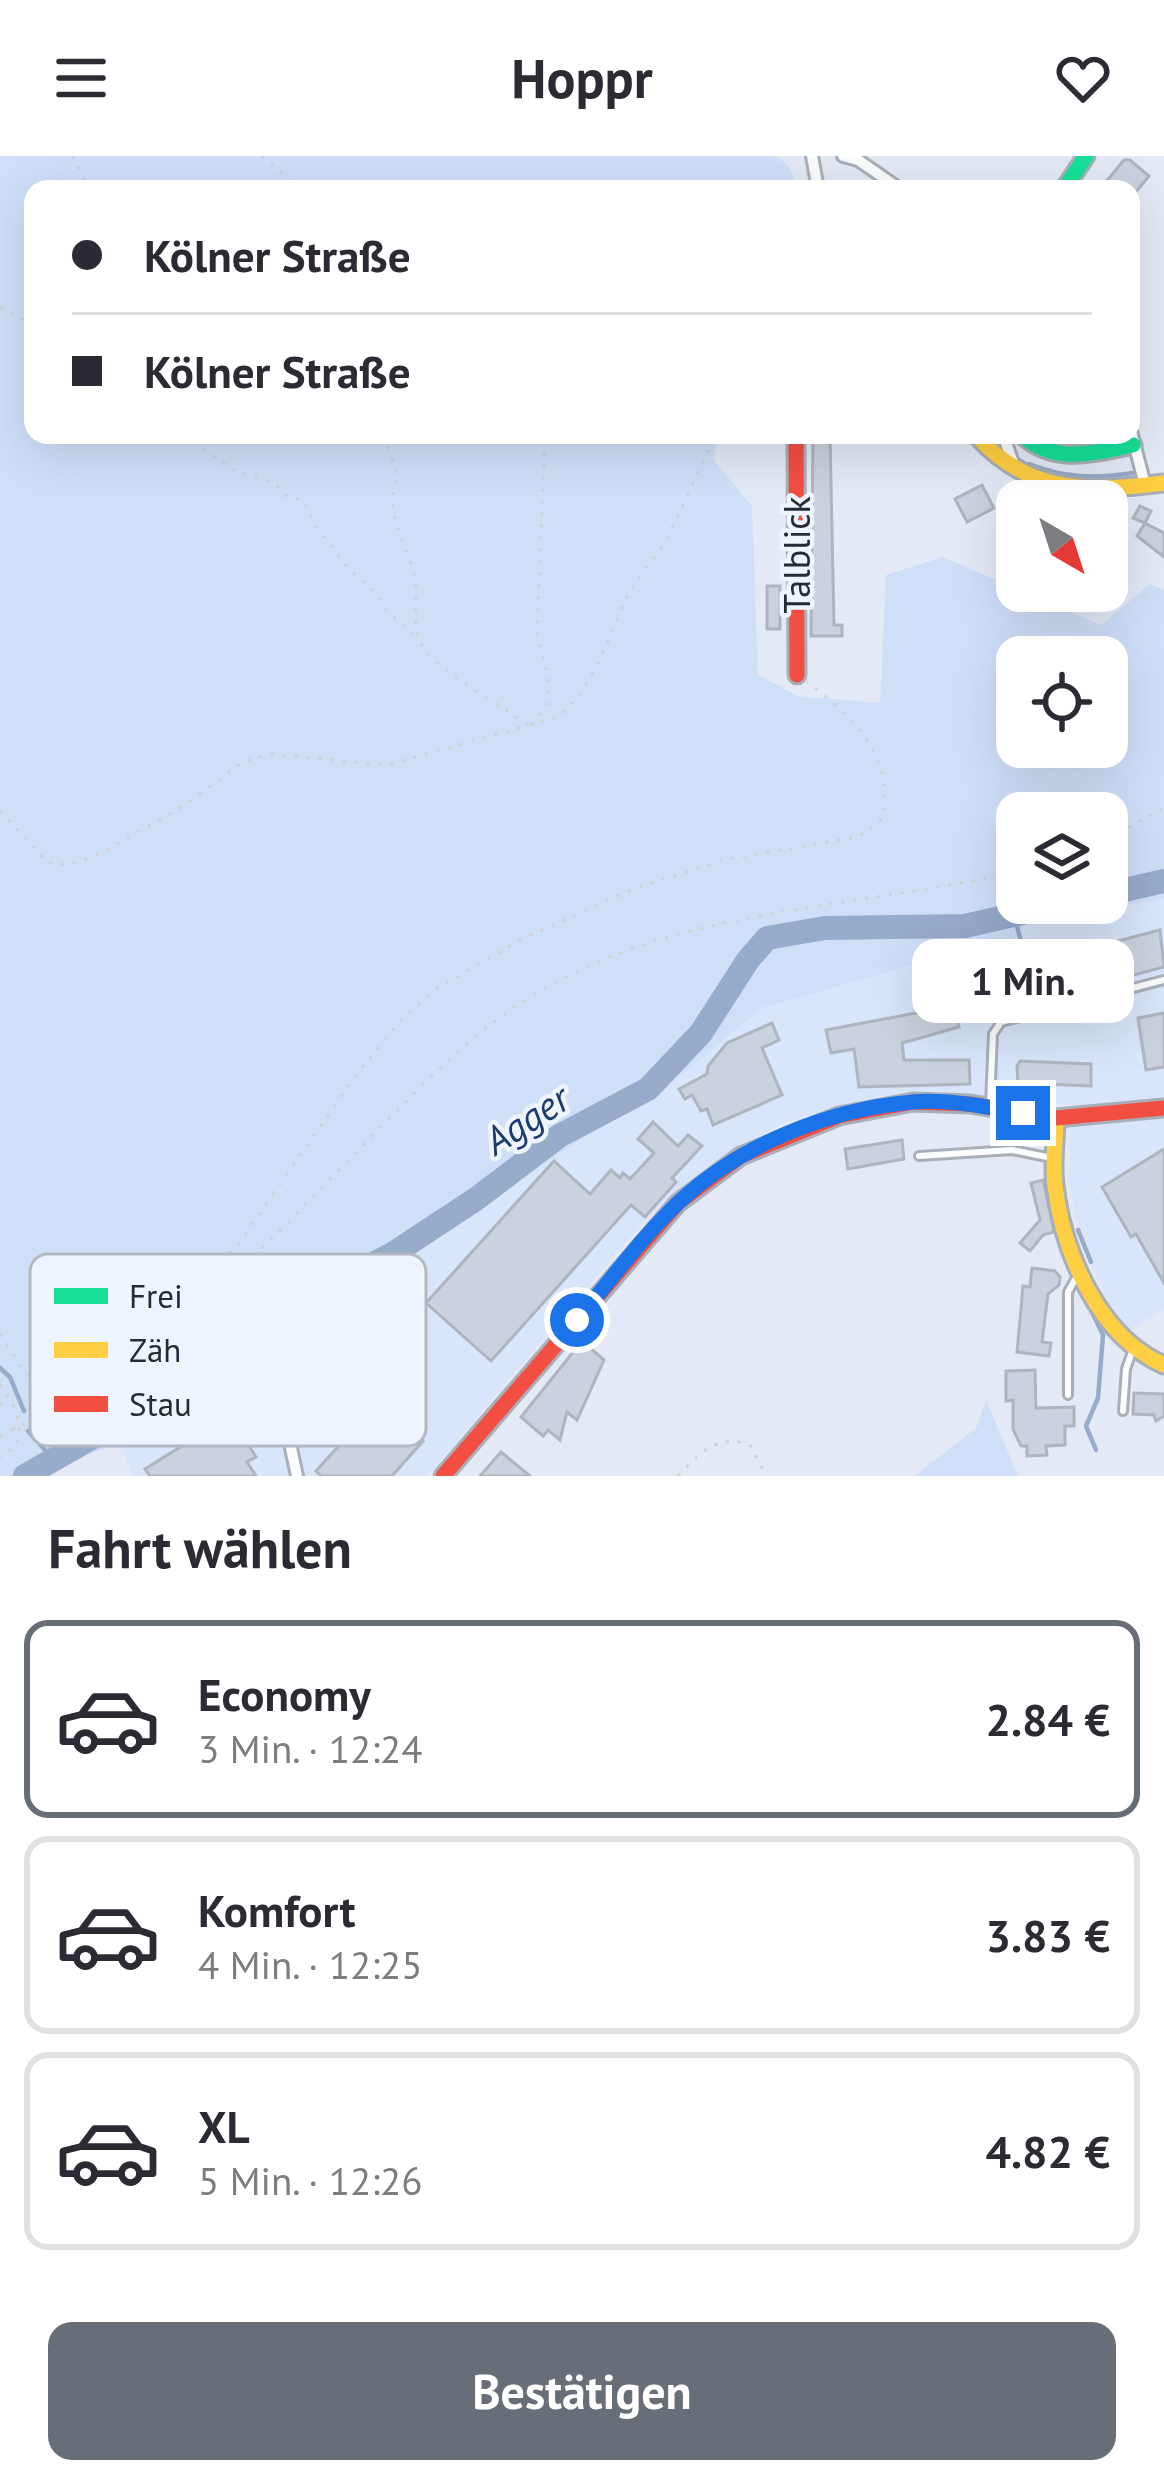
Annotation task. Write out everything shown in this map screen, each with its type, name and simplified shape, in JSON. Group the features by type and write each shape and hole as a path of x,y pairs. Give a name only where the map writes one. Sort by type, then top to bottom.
{"main road":[{"name":"Talblick","path":"796,444 796,675"},
{"path":"982,444 1016,472 1069,487 1164,483"},
{"path":"1035,444 1050,454 1072,457 1113,444"},
{"path":"443,1476 678,1203 720,1169 790,1132 839,1116 913,1102 1056,1118 1164,1108"},
{"path":"1056,1118 1055,1185 1069,1239 1109,1324 1133,1349 1164,1365"}],"street":[{"path":"843,156 887,180"},
{"path":"1006,444 1016,472"},
{"path":"1134,444 1144,485"},
{"path":"291,1446 297,1476"}],"lane":[{"path":"990,1107 993,1034 998,1024 1164,980"},
{"path":"920,1156 1012,1150 1055,1158"},
{"path":"1068,1395 1068,1292 1082,1268"},
{"path":"1123,1412 1126,1369 1133,1349"}],"path":[{"path":"262,156 290,180"},
{"path":"197,444 235,471 273,482 285,495 304,502 348,568 421,640"},
{"path":"387,444 398,476 391,492 398,532 415,579 412,620 428,654 531,727"},
{"path":"531,727 547,704 549,681 537,632 544,444"},
{"path":"0,811 48,863 69,865 144,831 243,762 271,754 387,765 531,727 570,708 614,630 627,594 672,529 680,503 711,444"},
{"path":"228,1254 354,1078 399,1022 438,988 520,940 633,890 724,860 858,837 880,822 887,798 864,731 796,675"},
{"path":"1128,828 1164,808"},
{"path":"251,1254 446,1060 513,1008 576,971 644,942 722,921 996,877"},
{"path":"0,1334 30,1377"},
{"path":"0,1384 11,1401 20,1441 0,1457"},
{"path":"0,1405 11,1401"},
{"path":"0,1436 30,1421"},
{"path":"678,1476 717,1442 736,1439 751,1446 766,1476"}],"shaded area":[{"path":"0,156 776,156 795,180 24,180 24,444 717,444 713,459 752,506 758,675 798,696 880,703 886,575 943,557 996,580 996,612 1071,612 1101,625 1117,612 1128,612 1128,602 1150,584 1164,590 1164,898 1128,905 1128,792 996,792 996,924 1029,924 1011,943 994,951 941,957 762,1008 689,1069 407,1254 30,1254 30,1446 111,1446 31,1476 0,1476"},
{"path":"1164,898 1164,1310 1125,1332 1083,1251 1068,1180 1071,1105 906,1091 785,1122 712,1164 646,1219 427,1476 133,1476 120,1446 426,1446 426,1254 407,1254 689,1069 762,1008 941,957 994,951 1011,943 1028,924 1128,924 1128,905"},
{"path":"986,1400 1018,1476 915,1476 976,1428"}],"building":[{"path":"1124,160 1149,176 1140,187 1140,180 1107,180"},
{"path":"813,444 830,444 834,625 842,625 842,636 811,636"},
{"path":"982,485 994,508 967,522 955,499"},
{"path":"1140,506 1151,511 1145,523 1133,518"},
{"path":"1145,523 1164,533 1164,557 1137,536"},
{"path":"767,586 780,586 780,629 767,629"},
{"path":"1160,930 1164,967 1014,1007 1002,965 1017,961 1019,967"},
{"path":"953,1006 959,1027 902,1043 904,1060 969,1060 970,1084 859,1087 854,1049 831,1053 826,1030"},
{"path":"1164,1013 1164,1067 1146,1070 1138,1018"},
{"path":"772,1023 779,1040 762,1048 782,1095 713,1125 707,1109 701,1111 692,1095 685,1099 679,1089 707,1074 727,1043"},
{"path":"1020,1061 1091,1064 1091,1086 1018,1083"},
{"path":"653,1122 678,1146 688,1135 702,1146 645,1217 631,1205 491,1361 426,1303 554,1161 590,1194 611,1170 630,1179 654,1153 638,1139"},
{"path":"902,1140 904,1159 848,1169 845,1149"},
{"path":"1164,1149 1164,1283 1102,1187"},
{"path":"1043,1180 1054,1232 1043,1235 1030,1251 1020,1243 1040,1220 1031,1183"},
{"path":"1032,1268 1055,1271 1060,1277 1059,1285 1048,1294 1042,1342 1051,1343 1049,1356 1017,1352 1023,1286 1030,1287"},
{"path":"582,1341 604,1360 577,1420 567,1412 560,1440 548,1430 543,1436 521,1417"},
{"path":"1035,1370 1036,1408 1074,1407 1074,1426 1065,1426 1065,1445 1046,1446 1047,1455 1027,1456 1027,1446 1021,1446 1013,1429 1013,1400 1006,1401 1006,1371"},
{"path":"1134,1393 1164,1394 1164,1416 1156,1421 1154,1415 1133,1414"},
{"path":"182,1446 249,1446 256,1457 247,1462 256,1476 150,1476 145,1469"},
{"path":"339,1446 419,1446 392,1476 321,1476 316,1471"},
{"path":"501,1452 530,1476 480,1476"}],"waterway":[{"path":"1029,464 1080,476 1133,473"},
{"name":"Agger","path":"1128,889 1164,881"},
{"name":"Agger","path":"392,1254 559,1136 648,1089 701,1033 767,938 825,928 965,926 996,919"},
{"path":"1016,924 1024,953"},
{"path":"1078,1230 1091,1262"},
{"path":"1091,1310 1103,1335 1098,1398 1086,1426 1096,1450"},
{"path":"0,1368 10,1377 24,1411"},
{"path":"42,1446 55,1461"},
{"name":"Agger","path":"25,1476 77,1446"}],"traffic: fast":[{"path":"1070,180 1086,156"},
{"path":"1035,444 1061,453 1133,445"}],"traffic: slow":[{"path":"985,444 1017,469 1062,485 1111,488 1164,483"},
{"path":"1056,1118 1055,1185 1076,1264 1103,1314 1121,1335 1164,1365"}],"traffic: jam":[{"path":"796,444 797,675"},
{"path":"443,1476 678,1203 741,1156 839,1116 913,1102 970,1104 1056,1118 1164,1108"}],"route":[{"path":"577,1320 678,1203 720,1169 790,1132 839,1116 913,1102 970,1104 1023,1113"}]}
